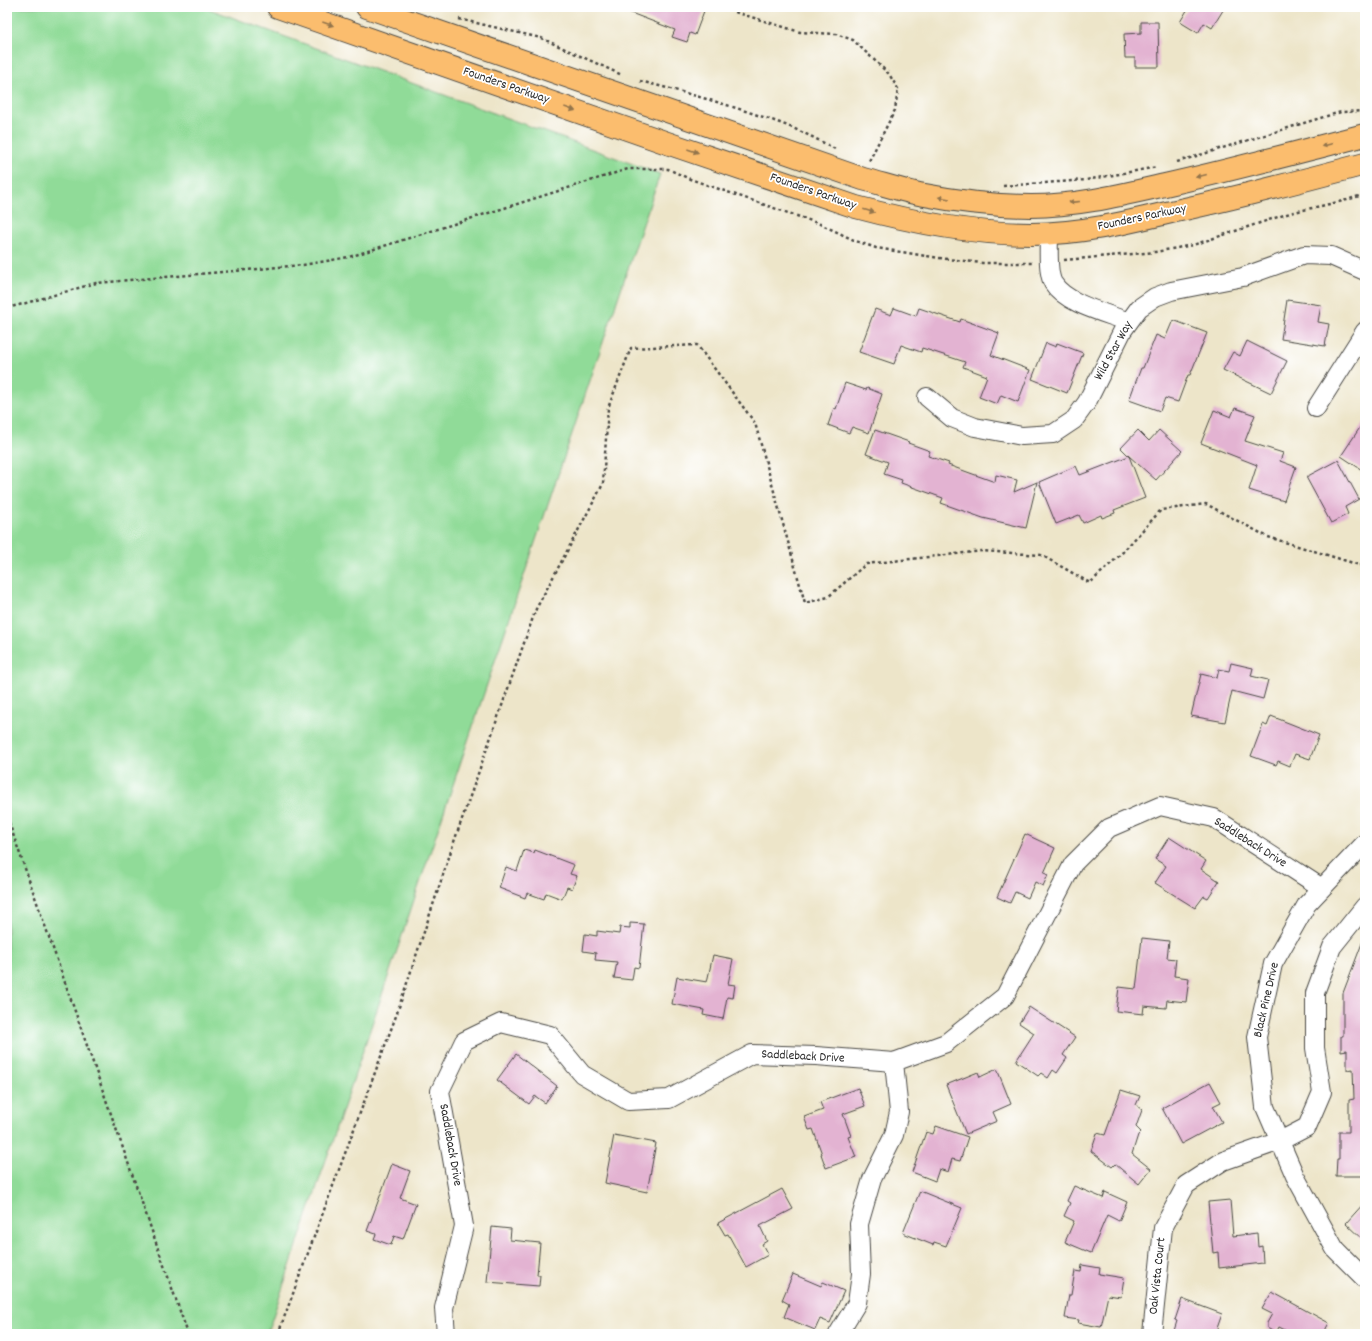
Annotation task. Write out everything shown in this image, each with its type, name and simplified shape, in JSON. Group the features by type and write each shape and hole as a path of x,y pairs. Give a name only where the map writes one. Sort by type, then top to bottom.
{"highway":[{"name":"Founders Parkway","path":"278,7 856,207 881,214 945,227 1005,233 1049,233 1117,225 1365,164"},
{"name":"Founders Parkway","path":"366,7 863,179 918,194 949,199 1031,206 1112,197 1183,181 1365,135"}],"street":[{"path":"1049,233 1049,262 1052,282 1068,298 1129,322"},
{"name":"Wild Star Way","path":"928,397 952,418 975,427 1022,436 1053,434 1074,420 1087,402 1122,330 1139,308 1155,297 1171,291 1243,277 1304,255 1331,256 1365,271"},
{"path":"1316,408 1365,331"},
{"name":"Saddleback Drive","path":"446,1334 444,1308 464,1226 440,1091 464,1041 501,1023 550,1035 582,1074 628,1101 669,1098 752,1054 816,1056 894,1062 946,1043 1005,996 1073,864 1109,828 1160,806 1214,818 1322,888"},
{"name":"Black Pine Drive","path":"1365,843 1307,904 1273,964 1257,1037 1265,1107 1295,1176 1335,1249 1365,1279"},
{"name":"Oak Vista Court","path":"1152,1334 1163,1228 1186,1185 1223,1161 1280,1141 1307,1128 1322,1092 1315,1048 1315,993 1332,947 1365,906"},
{"path":"838,1334 857,1303 861,1274 859,1224 872,1179 894,1135 899,1112 894,1062"}],"path":[{"path":"732,7 735,12 800,32 836,34 853,40 889,74 898,89 895,110 866,165"},
{"path":"458,18 541,38 628,77"},
{"path":"634,79 718,102 781,123 839,151"},
{"path":"1171,164 1327,116 1342,112 1365,111"},
{"path":"999,186 1086,180 1163,166"},
{"path":"7,308 96,284 303,265 349,257 628,168 668,169 690,179"},
{"path":"278,1334 396,1016 455,840 536,609 603,484 608,408 631,348 697,345 755,423 805,603 828,597 866,564 982,551 1041,555 1090,583 1120,554 1161,510 1206,504 1268,537 1363,566 1365,576"},
{"path":"7,817 188,1334"}],"green space":[{"path":"7,7 204,7 660,174 267,1334 7,1334"}],"building":[{"path":"618,7 693,7 704,11 695,35 690,33 687,42 672,37 675,30"},
{"path":"1189,7 1225,7 1212,28 1204,23 1198,33 1180,22"},
{"path":"1141,22 1158,22 1159,67 1135,67 1135,58 1125,58 1124,34 1141,33"},
{"path":"1287,300 1321,305 1318,322 1329,324 1325,346 1281,339"},
{"path":"894,308 916,316 919,308 960,322 961,319 999,333 991,355 1030,370 1018,402 1001,395 997,404 979,397 987,376 963,367 965,362 922,348 921,352 901,345 894,364 859,352 875,309 891,315"},
{"path":"1173,320 1207,333 1190,375 1188,375 1178,402 1165,398 1160,411 1129,400 1156,335 1165,339"},
{"path":"1247,341 1287,361 1271,393 1223,370 1233,352 1240,356"},
{"path":"1046,343 1056,347 1057,343 1083,353 1067,393 1032,379"},
{"path":"845,383 866,390 867,388 882,394 869,433 852,427 849,433 828,425 834,408 836,409"},
{"path":"1235,408 1255,415 1245,441 1283,453 1280,461 1296,467 1284,501 1249,490 1257,465 1201,443 1214,410 1231,417"},
{"path":"1365,420 1365,472 1341,456"},
{"path":"875,430 930,451 928,456 949,463 948,465 995,482 996,475 1017,480 1014,492 1037,482 1026,528 983,518 941,503 943,498 901,483 902,480 884,474 888,462 866,454"},
{"path":"1138,430 1149,441 1159,430 1182,451 1156,480 1121,448"},
{"path":"1129,456 1145,498 1114,510 1115,513 1102,518 1101,515 1083,523 1079,515 1056,524 1039,482 1076,466 1080,475"},
{"path":"1338,460 1359,499 1345,507 1348,514 1331,523 1306,477"},
{"path":"1231,663 1253,668 1251,676 1268,680 1263,699 1232,691 1225,722 1191,716 1201,674 1217,678 1219,669 1229,671"},
{"path":"1271,716 1319,735 1310,759 1295,754 1290,766 1278,761 1276,765 1251,756 1263,724 1267,726"},
{"path":"1025,834 1055,848 1044,873 1048,875 1043,886 1035,882 1028,898 1015,892 1010,903 997,897"},
{"path":"1169,837 1206,861 1201,869 1219,881 1208,898 1204,896 1195,908 1155,883 1166,866 1155,859"},
{"path":"524,850 534,853 535,850 574,865 570,874 577,876 572,889 567,887 562,899 546,893 544,899 527,893 525,898 499,888 506,867 517,871"},
{"path":"630,923 644,924 639,968 634,967 632,980 614,978 617,962 595,960 596,953 583,951 585,934 597,936 597,931 619,934 620,927 630,928"},
{"path":"1142,938 1169,941 1167,958 1176,959 1174,976 1189,978 1186,1002 1167,1000 1166,1008 1144,1006 1143,1014 1116,1011 1119,987 1136,989"},
{"path":"1364,938 1365,1176 1336,1176 1337,1159 1339,1159 1339,1132 1349,1132 1349,1100 1354,1099 1353,1069 1347,1070 1347,1050 1341,1051 1341,1036 1343,1036 1343,993"},
{"path":"713,955 733,959 728,984 735,985 733,998 727,997 723,1019 703,1015 704,1010 672,1004 677,977 707,982"},
{"path":"1029,1007 1075,1037 1063,1055 1067,1058 1057,1073 1053,1070 1048,1078 1041,1073 1038,1076 1016,1061 1034,1033 1019,1023"},
{"path":"516,1054 557,1086 545,1103 535,1096 529,1104 497,1080"},
{"path":"997,1069 1011,1104 993,1112 997,1121 966,1134 946,1085 978,1072 980,1077"},
{"path":"1210,1082 1221,1102 1213,1106 1222,1122 1181,1144 1162,1108"},
{"path":"858,1088 865,1106 843,1114 851,1136 848,1137 856,1157 826,1168 813,1129 809,1130 804,1117 823,1110 820,1102"},
{"path":"1121,1090 1140,1096 1136,1105 1142,1110 1136,1127 1141,1132 1138,1135 1132,1154 1151,1169 1139,1184 1115,1164 1112,1167 1091,1151 1097,1133 1105,1135"},
{"path":"936,1126 968,1137 960,1161 952,1159 948,1172 939,1169 935,1181 912,1172 926,1132 933,1134"},
{"path":"614,1135 656,1143 647,1192 605,1183"},
{"path":"392,1164 410,1171 400,1198 416,1204 403,1239 394,1236 391,1245 374,1239 376,1234 367,1231"},
{"path":"1074,1186 1103,1198 1105,1192 1127,1202 1119,1221 1107,1215 1091,1253 1065,1242 1074,1221 1064,1216 1070,1203 1067,1201"},
{"path":"782,1189 793,1209 760,1226 767,1241 762,1244 768,1255 746,1267 728,1234 725,1235 718,1223"},
{"path":"920,1191 962,1208 946,1246 934,1242 933,1245 903,1233"},
{"path":"1230,1200 1233,1236 1257,1233 1258,1247 1262,1246 1263,1263 1219,1268 1218,1252 1213,1253 1208,1202"},
{"path":"1365,1202 1365,1241 1346,1223"},
{"path":"492,1227 511,1229 510,1240 540,1243 537,1275 540,1275 539,1286 487,1282"},
{"path":"1082,1265 1100,1268 1099,1274 1124,1278 1121,1297 1108,1295 1101,1327 1078,1323 1079,1320 1065,1318 1075,1271 1081,1272"},
{"path":"793,1274 821,1286 823,1282 844,1291 830,1323 820,1319 815,1330 784,1317 789,1304 782,1300"},
{"path":"1272,1292 1329,1323 1323,1334 1293,1334 1279,1327 1276,1333 1267,1328 1267,1323 1272,1314 1262,1309"},
{"path":"1182,1299 1222,1314 1215,1334 1173,1334 1177,1321 1175,1320"}]}
